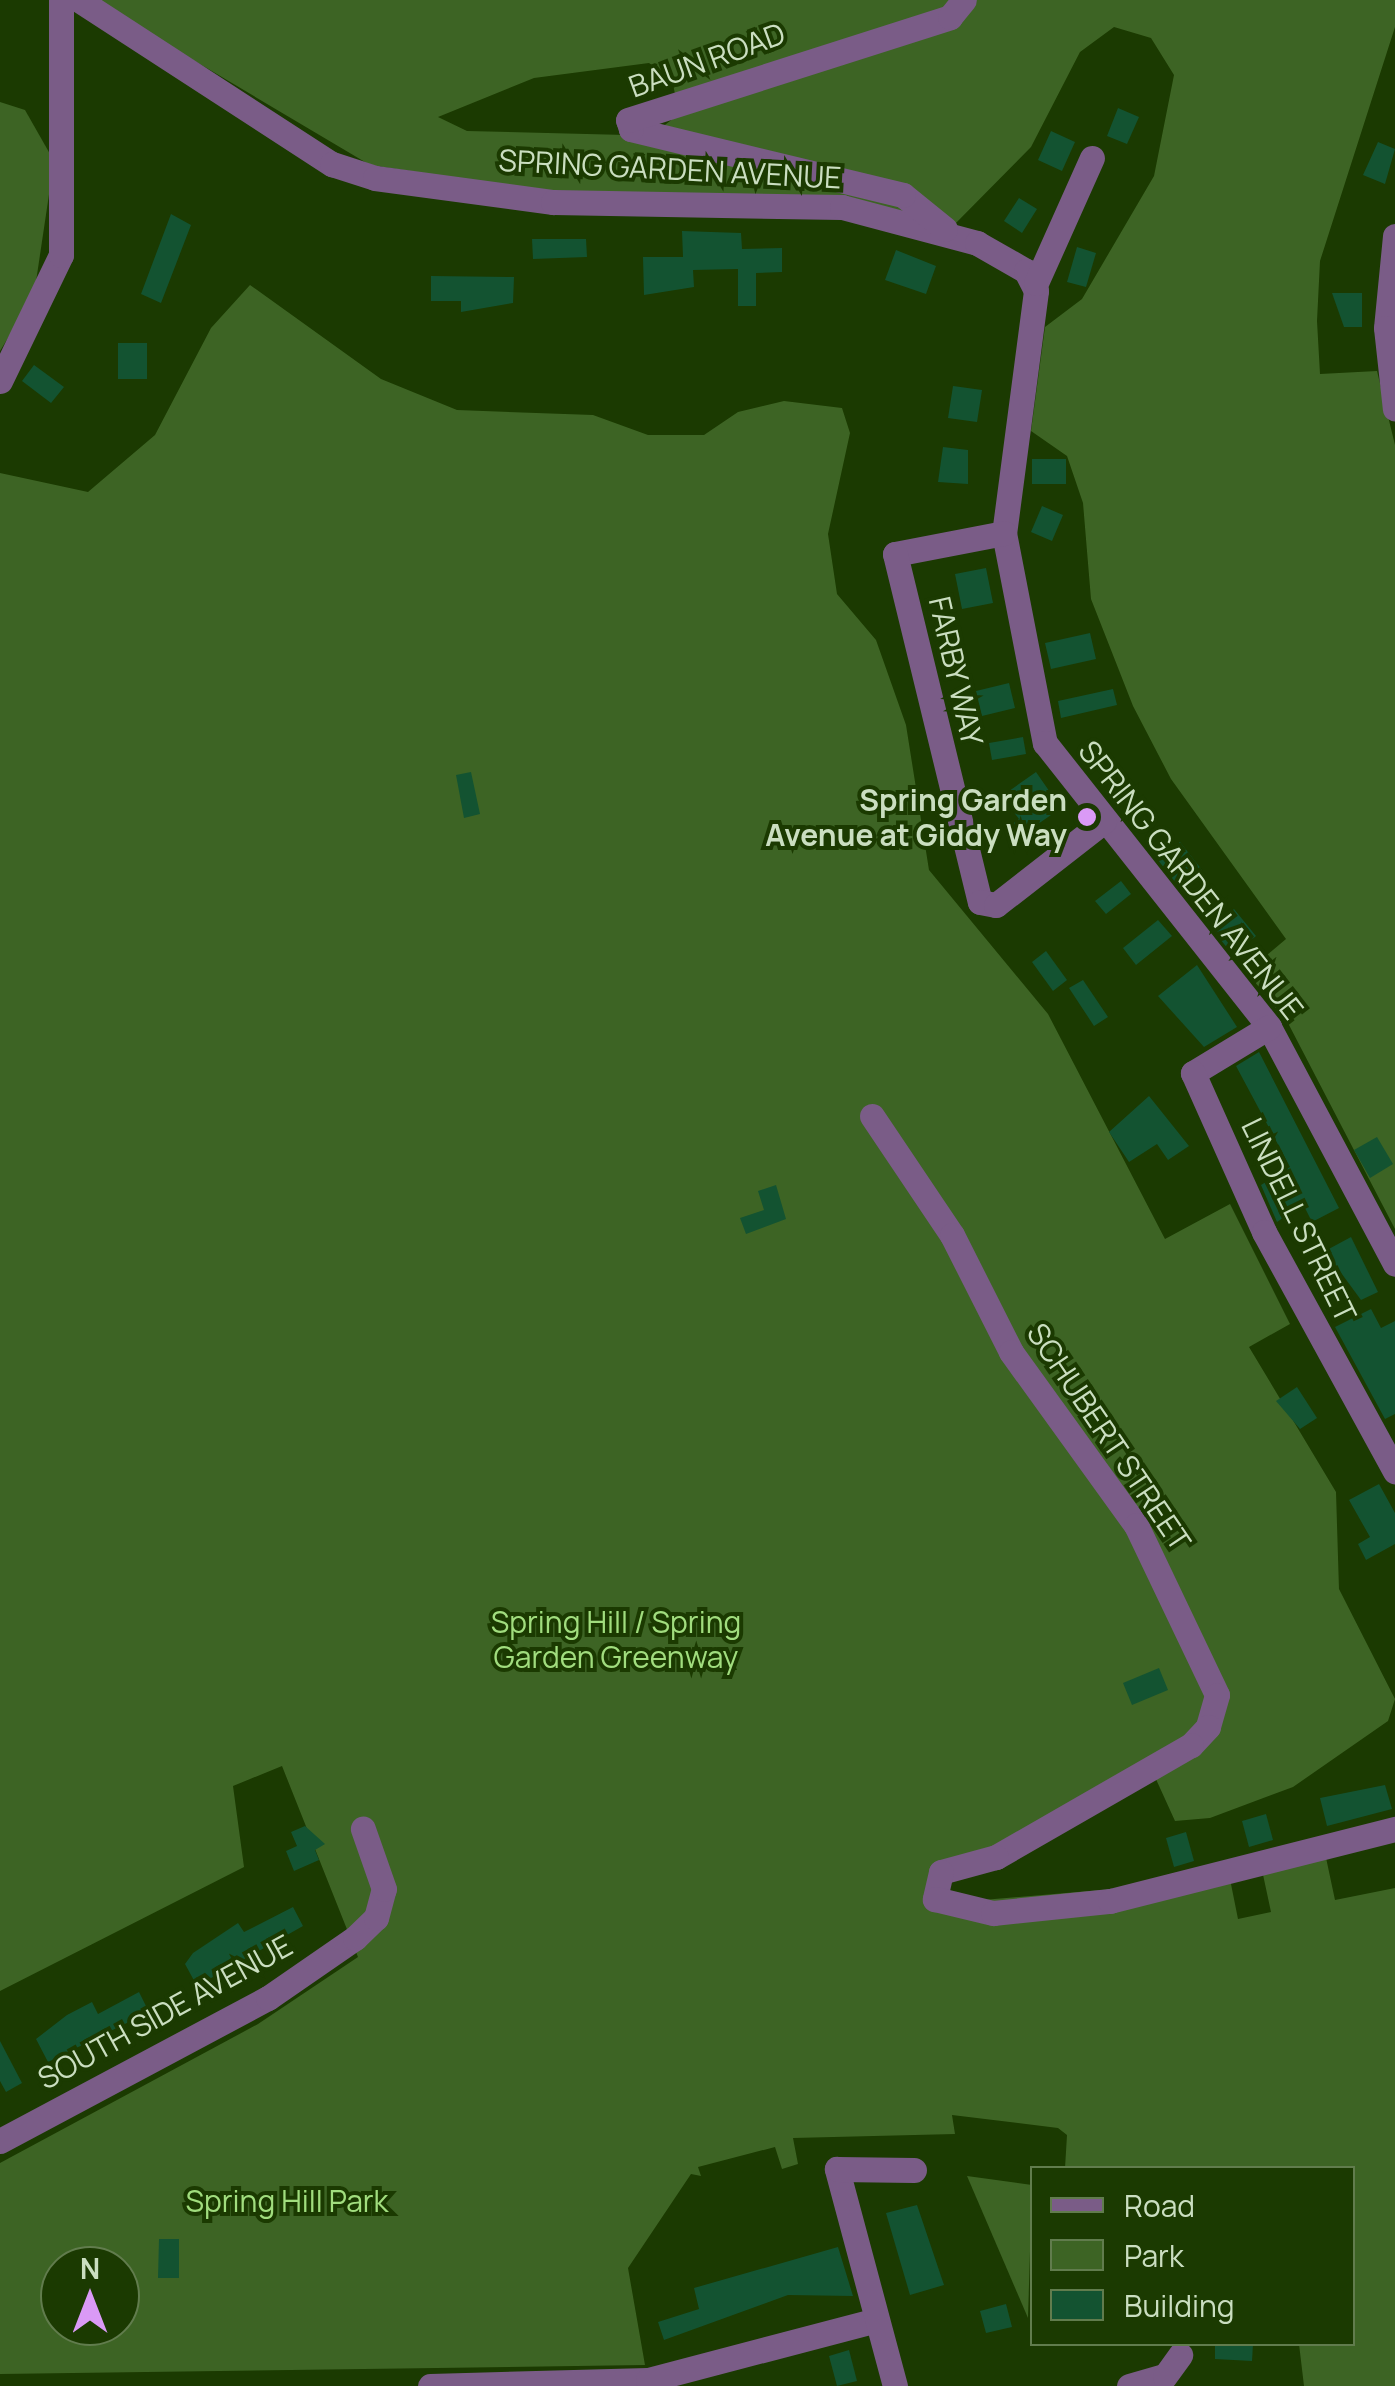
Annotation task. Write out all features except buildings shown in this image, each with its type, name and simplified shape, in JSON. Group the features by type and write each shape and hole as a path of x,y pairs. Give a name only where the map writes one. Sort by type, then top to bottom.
{"street":[{"path":"0,381 61,255 62,0"},
{"name":"SPRING GARDEN AVENUE","path":"79,0 332,164 376,178 553,202 804,202 953,235 1036,283 1004,533 1045,743 1268,1026 1395,1264"},
{"name":"BAUN ROAD","path":"953,235 902,195 630,129 628,120 950,18 964,0"},
{"path":"1036,283 1092,158"},
{"path":"1395,236 1386,328 1395,409"},
{"name":"FARBY WAY","path":"1004,533 894,554 975,893 996,905 1104,821"},
{"name":"LINDELL STREET","path":"1268,1026 1194,1073 1264,1232 1392,1457"},
{"name":"SCHUBERT STREET","path":"872,1116 952,1235 1011,1352 1136,1525 1217,1695 1208,1727 1191,1745 996,1857 941,1872 935,1900 993,1913 1110,1901 1395,1829"},
{"name":"SOUTH SIDE AVENUE","path":"0,2141 268,1998 355,1938 376,1918 384,1889 362,1829"},
{"path":"895,2386 837,2170 914,2170"},
{"path":"430,2386 648,2383 876,2320"},
{"path":"1129,2386 1165,2376 1180,2355"}],"green space":[{"path":"92,0 1395,0 1395,27 1320,261 1317,321 1320,374 1377,371 1395,445 1395,1229 1289,1025 1247,972 1286,939 1171,779 1133,706 1091,599 1083,503 1067,456 1031,431 1045,327 1082,299 1154,176 1174,75 1151,38 1114,27 1080,52 1031,147 953,226 903,185 661,128 679,114 672,79 649,63 534,78 438,117 467,131 626,135 902,205 924,219 555,193 370,165"},
{"path":"0,102 25,110 54,161 34,295 0,351"},
{"path":"250,285 381,379 457,410 593,415 648,435 704,435 738,412 784,401 842,408 850,433 828,534 837,594 876,640 906,725 929,870 1048,1014 1165,1239 1230,1204 1290,1324 1249,1347 1336,1492 1339,1589 1395,1699 1388,1721 1293,1787 1210,1818 1175,1821 1155,1777 940,1886 971,1901 1230,1879 1238,1919 1271,1912 1262,1870 1325,1853 1335,1900 1395,1888 1395,2386 1304,2386 1299,2346 1355,2346 1355,2166 1065,2166 1067,2135 1058,2128 952,2115 955,2134 793,2138 798,2164 782,2169 775,2147 698,2167 701,2176 691,2174 628,2268 645,2365 0,2374 0,2163 258,2024 358,1957 282,1766 233,1786 244,1867 0,1991 0,473 88,492 155,435 211,328"},
{"path":"967,2176 1030,2185 1028,2318"}],"place":[{"name":"Spring Garden Avenue at Giddy Way","path":"1087,817"}],"park label":[{"name":"Spring Hill / Spring Garden Greenway","path":"616,1639"},
{"name":"Spring Hill Park","path":"287,2201"}]}
